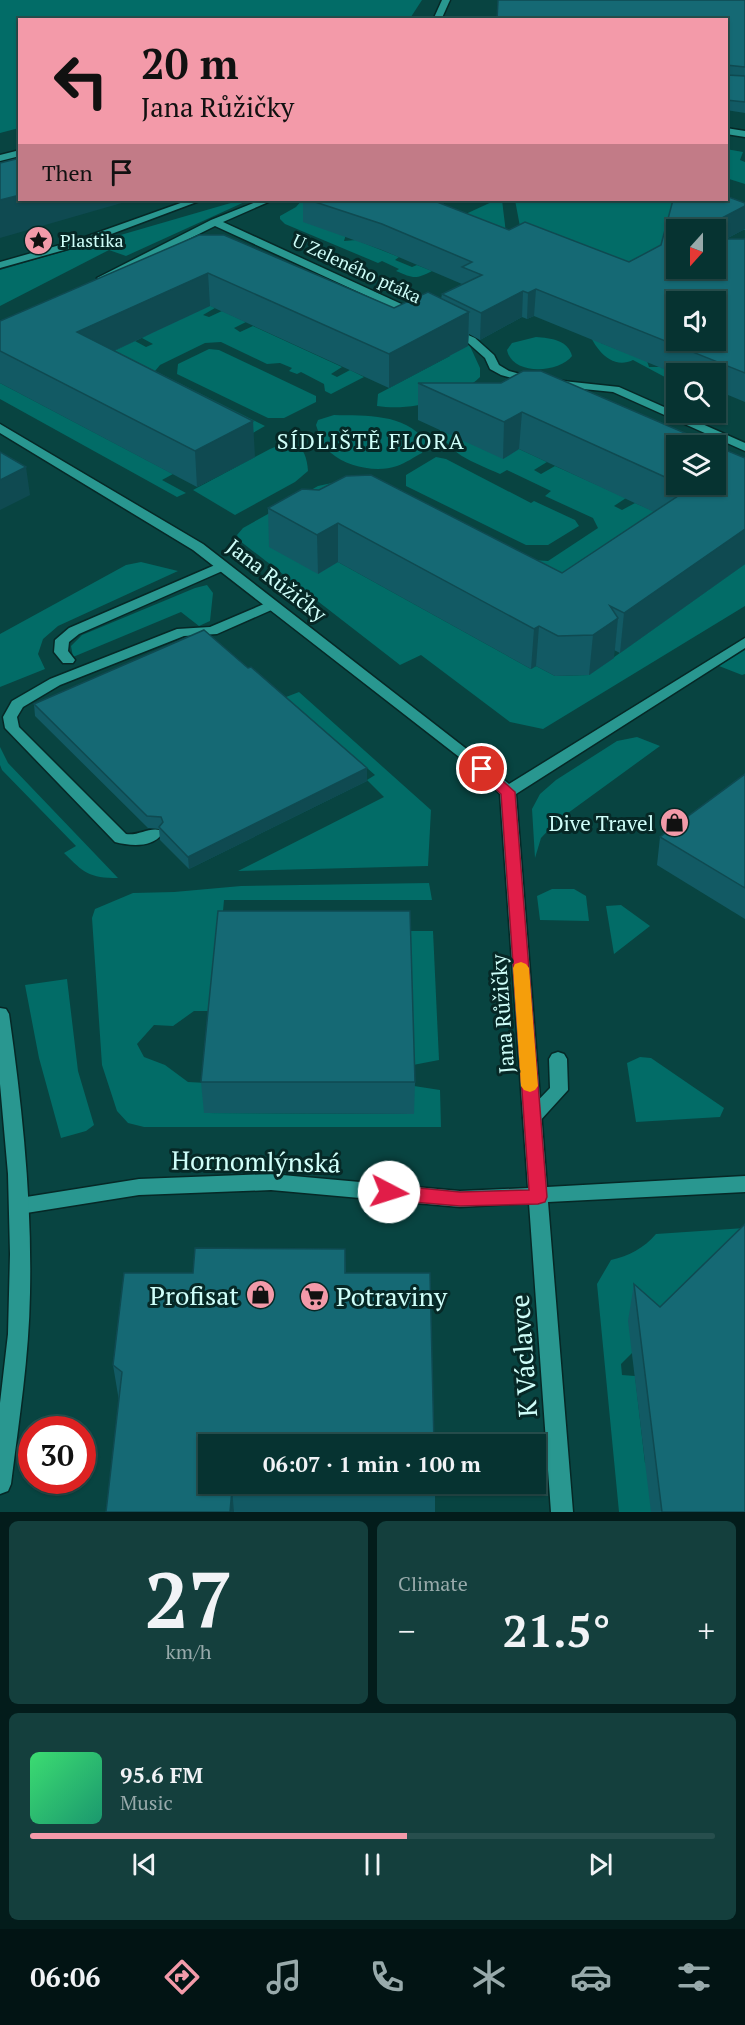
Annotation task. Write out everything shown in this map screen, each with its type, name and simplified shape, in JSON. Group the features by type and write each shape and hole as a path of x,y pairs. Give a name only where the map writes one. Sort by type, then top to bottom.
{"street":[{"path":"438,18 446,0"},
{"path":"728,131 745,134"},
{"path":"0,158 18,154"},
{"path":"0,265 78,243 193,201"},
{"path":"94,282 215,222 266,201"},
{"name":"U Zeleného ptáka","path":"215,222 471,340 490,357 494,367 505,373 534,381 615,389 745,447"},
{"name":"Jana Růžičky","path":"0,428 198,547 468,757 508,792 538,1197"},
{"path":"68,660 61,652 62,640 74,631 222,566"},
{"path":"154,834 143,840 131,841 121,838 12,728 10,717 17,704 55,682 182,632 212,631 271,605"},
{"path":"508,792 745,642"},
{"path":"0,1014 12,1097 20,1206 18,1333 0,1484"},
{"path":"532,1118 559,1090 558,1059"},
{"name":"Hornomlýnská","path":"20,1206 139,1187 272,1182 460,1199 538,1197 745,1184"},
{"name":"K Václavce","path":"538,1197 562,1512"}],"shaded area":[{"path":"0,0 422,0 410,18 18,18 18,128 0,133"},
{"path":"728,149 743,152 740,160 745,162 745,184 728,179"},
{"path":"238,201 247,201 126,256 109,250 0,306 0,270"},
{"path":"301,201 356,201 344,241 356,240 399,257 395,260 412,267 417,265 432,271 418,277 406,275 382,261 378,263 285,224 280,216 296,207"},
{"path":"494,201 502,201 506,233 457,218"},
{"path":"515,201 688,201 745,221 745,230 726,226 726,219 688,219 673,216 672,219 666,219 666,252 663,268 666,270 666,279 680,279 699,291 685,291 521,232"},
{"path":"205,303 215,308 203,315 209,317 222,311 246,322 234,328 240,332 253,326 342,367 331,374 337,377 350,370 364,377 331,394 325,391 324,384 301,372 297,374 289,371 292,368 280,363 267,364 221,342 205,343 160,365 155,371 265,426 246,437 97,359 135,341 146,347 153,344 142,338"},
{"path":"666,305 666,307 601,343 647,361 649,367 666,369 666,378 633,360 625,363 610,359 598,348 586,326"},
{"path":"422,325 469,344 480,368 480,377 458,392 432,402 404,407 377,406 378,394 450,356"},
{"path":"536,337 563,343 572,356 566,362 547,368 526,368 517,364 507,350 512,343"},
{"path":"209,349 219,350 316,396 316,402 284,418 268,418 177,374 178,364"},
{"path":"0,383 173,474 162,480 186,493 177,497 0,399"},
{"path":"334,415 384,418 407,425 426,441 422,453 389,468 372,469 345,462 328,450 316,425 318,420"},
{"path":"438,423 519,449 547,462 534,470 541,474 555,466 626,498 614,506 622,510 635,503 670,518 613,576 338,562 531,669 536,666 555,676 589,675 745,564 745,606 543,729 510,722 421,655 400,665 240,541 237,535 243,528 318,486 341,481 533,560 548,561 598,528 593,518 545,496 551,491 507,470 500,474 461,456 453,450 441,434"},
{"path":"293,440 304,454 308,471 295,482 235,515 193,490 270,449"},
{"path":"436,457 446,459 531,503 534,501 575,520 579,526 548,545 526,545 406,486 406,475"},
{"path":"141,562 178,571 58,626 43,639 38,654 45,669 0,687 0,634 126,565"},
{"path":"207,585 213,593 210,621 199,626 181,612 73,657 71,646 82,635"},
{"path":"745,650 745,674 742,675 719,666"},
{"path":"299,692 431,810 428,866 238,871 384,797 367,780 375,775 286,697"},
{"path":"637,737 660,746 557,821 541,838 535,858 532,809 540,794 556,780 617,741"},
{"path":"0,747 8,763 118,878 100,877 88,873 64,853 76,846 2,770"},
{"path":"429,883 432,900 224,900 214,1011 194,1011 173,1026 154,1025 137,1044 144,1057 165,1065 188,1082 207,1083 205,1113 414,1114 414,1086 440,1090 441,1127 144,1127 128,1123 117,1111 102,1065 92,918 95,909 133,893 241,886"},
{"path":"552,889 574,889 586,896 589,921 540,920 537,896"},
{"path":"621,905 650,926 614,954 606,906"},
{"path":"404,931 433,931 439,1060 413,1065"},
{"path":"67,979 78,1071 94,1125 86,1131 61,1138 39,1058 25,985"},
{"path":"640,1057 651,1058 724,1108 720,1117 636,1122 627,1063"},
{"path":"745,1228 621,1364 622,1375 635,1376 645,1463 663,1464 669,1512 619,1512 597,1284 611,1260 636,1251 656,1234"}],"building":[{"path":"498,0 745,0 745,67 728,65 728,18 497,18"},
{"path":"728,75 745,76 745,102 728,100"},
{"path":"18,158 18,196 0,200 0,163"},
{"path":"728,197 745,203 745,206 720,219 668,219 673,201 728,201"},
{"path":"312,201 435,201 509,230 525,222 629,262 661,245 666,226 666,279 726,279 726,239 745,239 745,373 726,365 726,363 720,363 690,351 726,351 726,291 666,291 666,341 536,289 528,293 523,291 481,313 442,294 482,275 462,267 472,262 382,224"},
{"path":"199,235 224,235 394,308 428,292 469,312 389,354 208,273 77,332 253,421 195,451 0,351 0,321"},
{"path":"523,371 541,371 689,435 666,435 666,477 522,412 504,422 418,383 501,383"},
{"path":"726,450 745,458 745,529 624,613 610,606 618,618 593,635 558,636 539,626 534,629 338,523 317,535 268,508 302,489 319,490 346,476 371,475 562,573 679,495 726,495"},
{"path":"0,452 26,467 0,480"},
{"path":"204,630 248,668 251,667 367,768 188,857 159,827 163,822 161,817 147,816 34,704"},
{"path":"745,774 745,888 660,837"},
{"path":"218,911 410,911 415,1082 201,1082"},
{"path":"745,1224 745,1512 662,1512 634,1284 660,1307"},
{"path":"195,1248 345,1249 345,1273 430,1273 434,1434 198,1434 198,1494 232,1494 230,1512 106,1512 122,1372 113,1365 124,1273 193,1273"}],"slow traffic":[{"path":"521,968 530,1086"}],"place":[{"name":"Plastika","path":"39,240"},
{"name":"Dive Travel","path":"675,823"},
{"name":"Profisat","path":"260,1295"},
{"name":"Potraviny","path":"315,1296"}],"district":[{"name":"SÍDLIŠTĚ FLORA","path":"371,440"}],"route":[{"path":"389,1192 460,1199 538,1197 508,792 482,769"}]}
